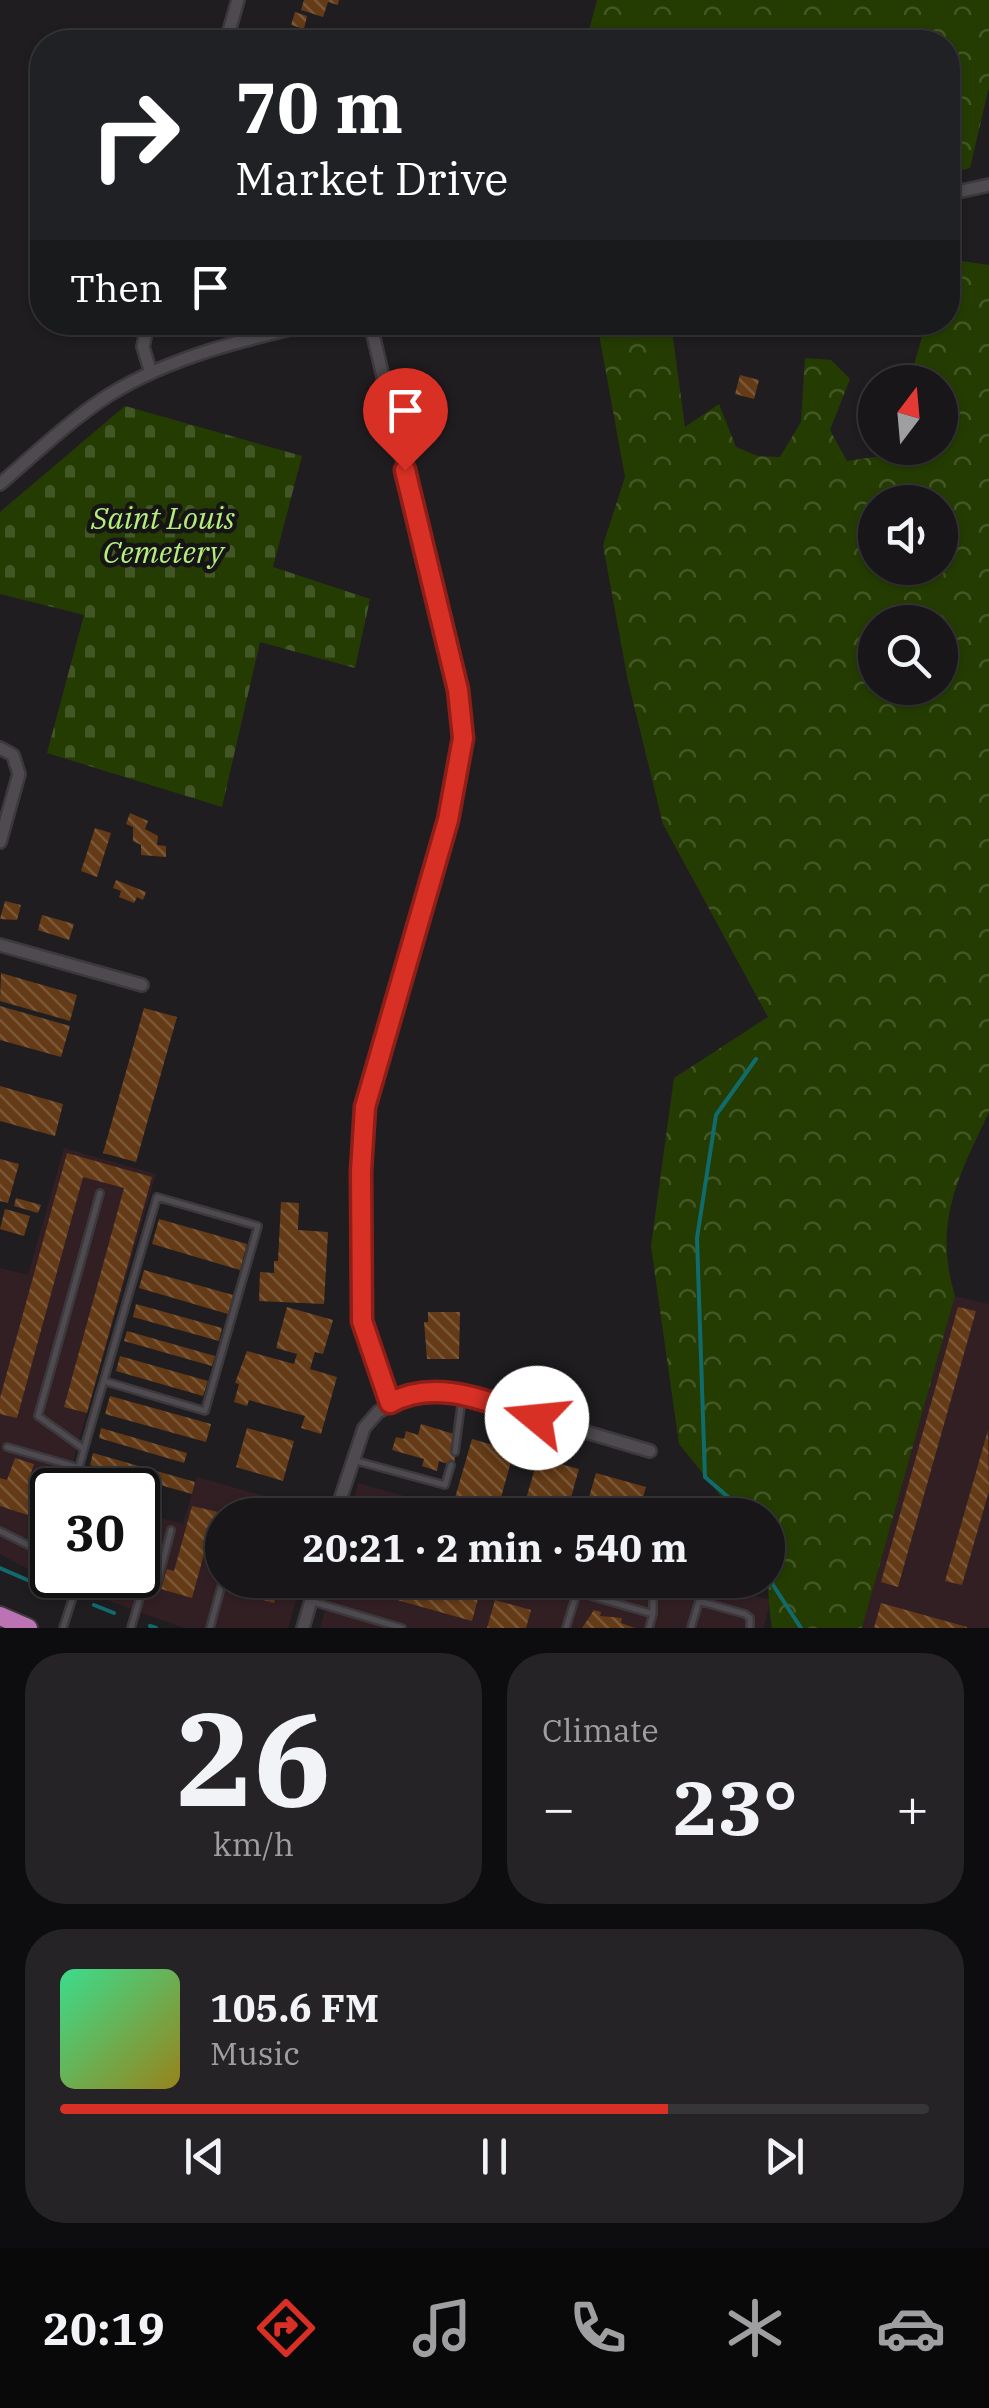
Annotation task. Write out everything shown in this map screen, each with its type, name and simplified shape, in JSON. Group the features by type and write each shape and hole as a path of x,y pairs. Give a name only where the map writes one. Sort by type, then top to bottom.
{"highway":[{"path":"0,1616 28,1628"}],"street":[{"path":"229,30 238,0"},
{"path":"960,192 989,186"},
{"path":"145,335 143,346 151,374"},
{"path":"0,484 107,396 151,374 268,335"},
{"path":"373,335 458,690 463,738 448,820 365,1107 361,1171 362,1321 390,1403"},
{"path":"0,748 18,763 0,842"},
{"path":"0,945 142,985"},
{"path":"339,1498 364,1428 390,1403 426,1391 462,1395 650,1451"},
{"path":"304,1628 312,1598"}],"lane":[{"path":"84,1449 38,1416 100,1194"},
{"path":"7,1447 80,1468 84,1449 157,1197 258,1226 206,1411 104,1381"},
{"path":"455,1452 462,1395"},
{"path":"350,1459 445,1484 451,1465"},
{"path":"160,1573 171,1530"},
{"path":"0,1531 30,1547"},
{"path":"566,1628 577,1592 653,1614"},
{"path":"63,1628 73,1598"},
{"path":"131,1628 140,1598"},
{"path":"210,1628 218,1598"},
{"path":"649,1628 653,1598"},
{"path":"311,1601 402,1628"},
{"path":"691,1628 699,1601 745,1614 750,1618 750,1628"}],"shaded area":[{"path":"64,1148 156,1174 73,1468 30,1468 30,1570 0,1554 0,1268 28,1275"},
{"path":"955,1296 989,1304 989,1628 862,1628"},
{"path":"197,1477 271,1498 205,1498 205,1598 297,1598 288,1628 184,1628 101,1598 160,1598 160,1517 183,1524"},
{"path":"358,1483 411,1498 354,1498"},
{"path":"328,1598 770,1600 764,1628 320,1628"}],"green space":[{"path":"597,0 989,0 989,87 970,168 960,170 960,30 589,30"},
{"path":"960,261 989,265 989,1112 952,1201 947,1246 955,1296 862,1628 772,1628 769,1598 785,1598 785,1498 722,1498 679,1444 651,1246 674,1078 768,1017 663,824 628,681 603,545 625,477 599,335 673,335 685,427 719,404 736,447 758,456 780,457 801,422 805,358 831,360 850,379 830,430 847,461 858,459 858,465 958,465 958,365 914,365 923,335 960,335"},
{"name":"Saint Louis Cemetery","path":"125,406 302,456 273,567 370,599 355,668 260,642 222,807 47,753 84,615 0,594 0,512"}],"building":[{"path":"304,0 339,0 338,5 328,2 323,17 301,10"},
{"path":"295,12 307,16 304,29 291,25"},
{"path":"740,375 759,380 754,399 735,394"},
{"path":"130,813 148,821 145,829 158,836 157,845 166,846 166,857 141,855 141,845 133,841 133,827 126,824"},
{"path":"95,828 111,833 97,877 81,871"},
{"path":"116,880 146,892 143,900 137,897 134,903 119,897 121,891 113,888"},
{"path":"5,901 21,905 17,920 0,919"},
{"path":"42,915 74,924 69,940 38,930"},
{"path":"1,973 77,995 70,1021 0,1001"},
{"path":"0,1006 70,1026 61,1057 0,1040"},
{"path":"144,1008 177,1017 136,1162 103,1153"},
{"path":"0,1086 63,1104 55,1136 0,1121"},
{"path":"67,1153 152,1177 87,1413 64,1407 124,1188 83,1177 17,1418 0,1414 0,1398"},
{"path":"0,1159 19,1164 8,1203 0,1201"},
{"path":"16,1198 41,1205 38,1213 14,1206"},
{"path":"281,1202 299,1203 298,1230 328,1232 324,1304 259,1301 260,1272 274,1273 274,1261 278,1261"},
{"path":"5,1209 30,1216 24,1236 0,1229"},
{"path":"159,1219 247,1244 240,1270 152,1244"},
{"path":"144,1270 233,1295 228,1314 139,1288"},
{"path":"136,1304 222,1328 219,1341 133,1317"},
{"path":"287,1307 333,1320 323,1354 315,1352 310,1369 337,1377 321,1434 301,1428 305,1416 249,1400 247,1406 234,1402 239,1384 235,1383 247,1351 294,1364 297,1354 276,1348"},
{"path":"958,1307 976,1311 898,1587 881,1582"},
{"path":"428,1312 460,1312 459,1359 427,1359 424,1322 428,1322"},
{"path":"127,1331 215,1356 212,1366 124,1341"},
{"path":"120,1356 208,1381 203,1396 116,1371"},
{"path":"110,1396 211,1424 206,1442 105,1414"},
{"path":"421,1424 457,1435 454,1466 439,1461 437,1471 422,1466 424,1459 392,1450 396,1437 404,1439 406,1431 418,1435"},
{"path":"101,1428 187,1453 184,1463 99,1438"},
{"path":"247,1428 294,1441 283,1481 236,1467"},
{"path":"988,1430 989,1491 962,1585 945,1581"},
{"path":"472,1439 514,1451 501,1498 455,1498"},
{"path":"93,1453 146,1468 101,1468 90,1465"},
{"path":"15,1458 34,1464 29,1479 30,1516 0,1506 0,1478 7,1480"},
{"path":"538,1458 579,1469 571,1498 526,1498"},
{"path":"160,1472 195,1482 192,1494 160,1485"},
{"path":"596,1473 646,1487 643,1498 589,1498"},
{"path":"192,1506 205,1509 205,1550 192,1598 161,1589 167,1569 174,1571"},
{"path":"390,1598 478,1598 472,1621"},
{"path":"495,1600 531,1610 526,1628 487,1628"},
{"path":"881,1603 967,1627 967,1628 874,1628"},
{"path":"594,1610 601,1612 600,1616 622,1618 621,1623 635,1628 582,1628"}],"waterway":[{"path":"729,1498 705,1477 697,1238 716,1115 756,1059"},
{"path":"0,1568 30,1581"},
{"path":"781,1598 801,1628"},
{"path":"94,1605 114,1613"},
{"path":"150,1626 156,1628"}],"route":[{"path":"405,470 458,690 463,738 448,820 365,1107 361,1171 362,1321 390,1403 411,1393 451,1392 537,1418"}]}
